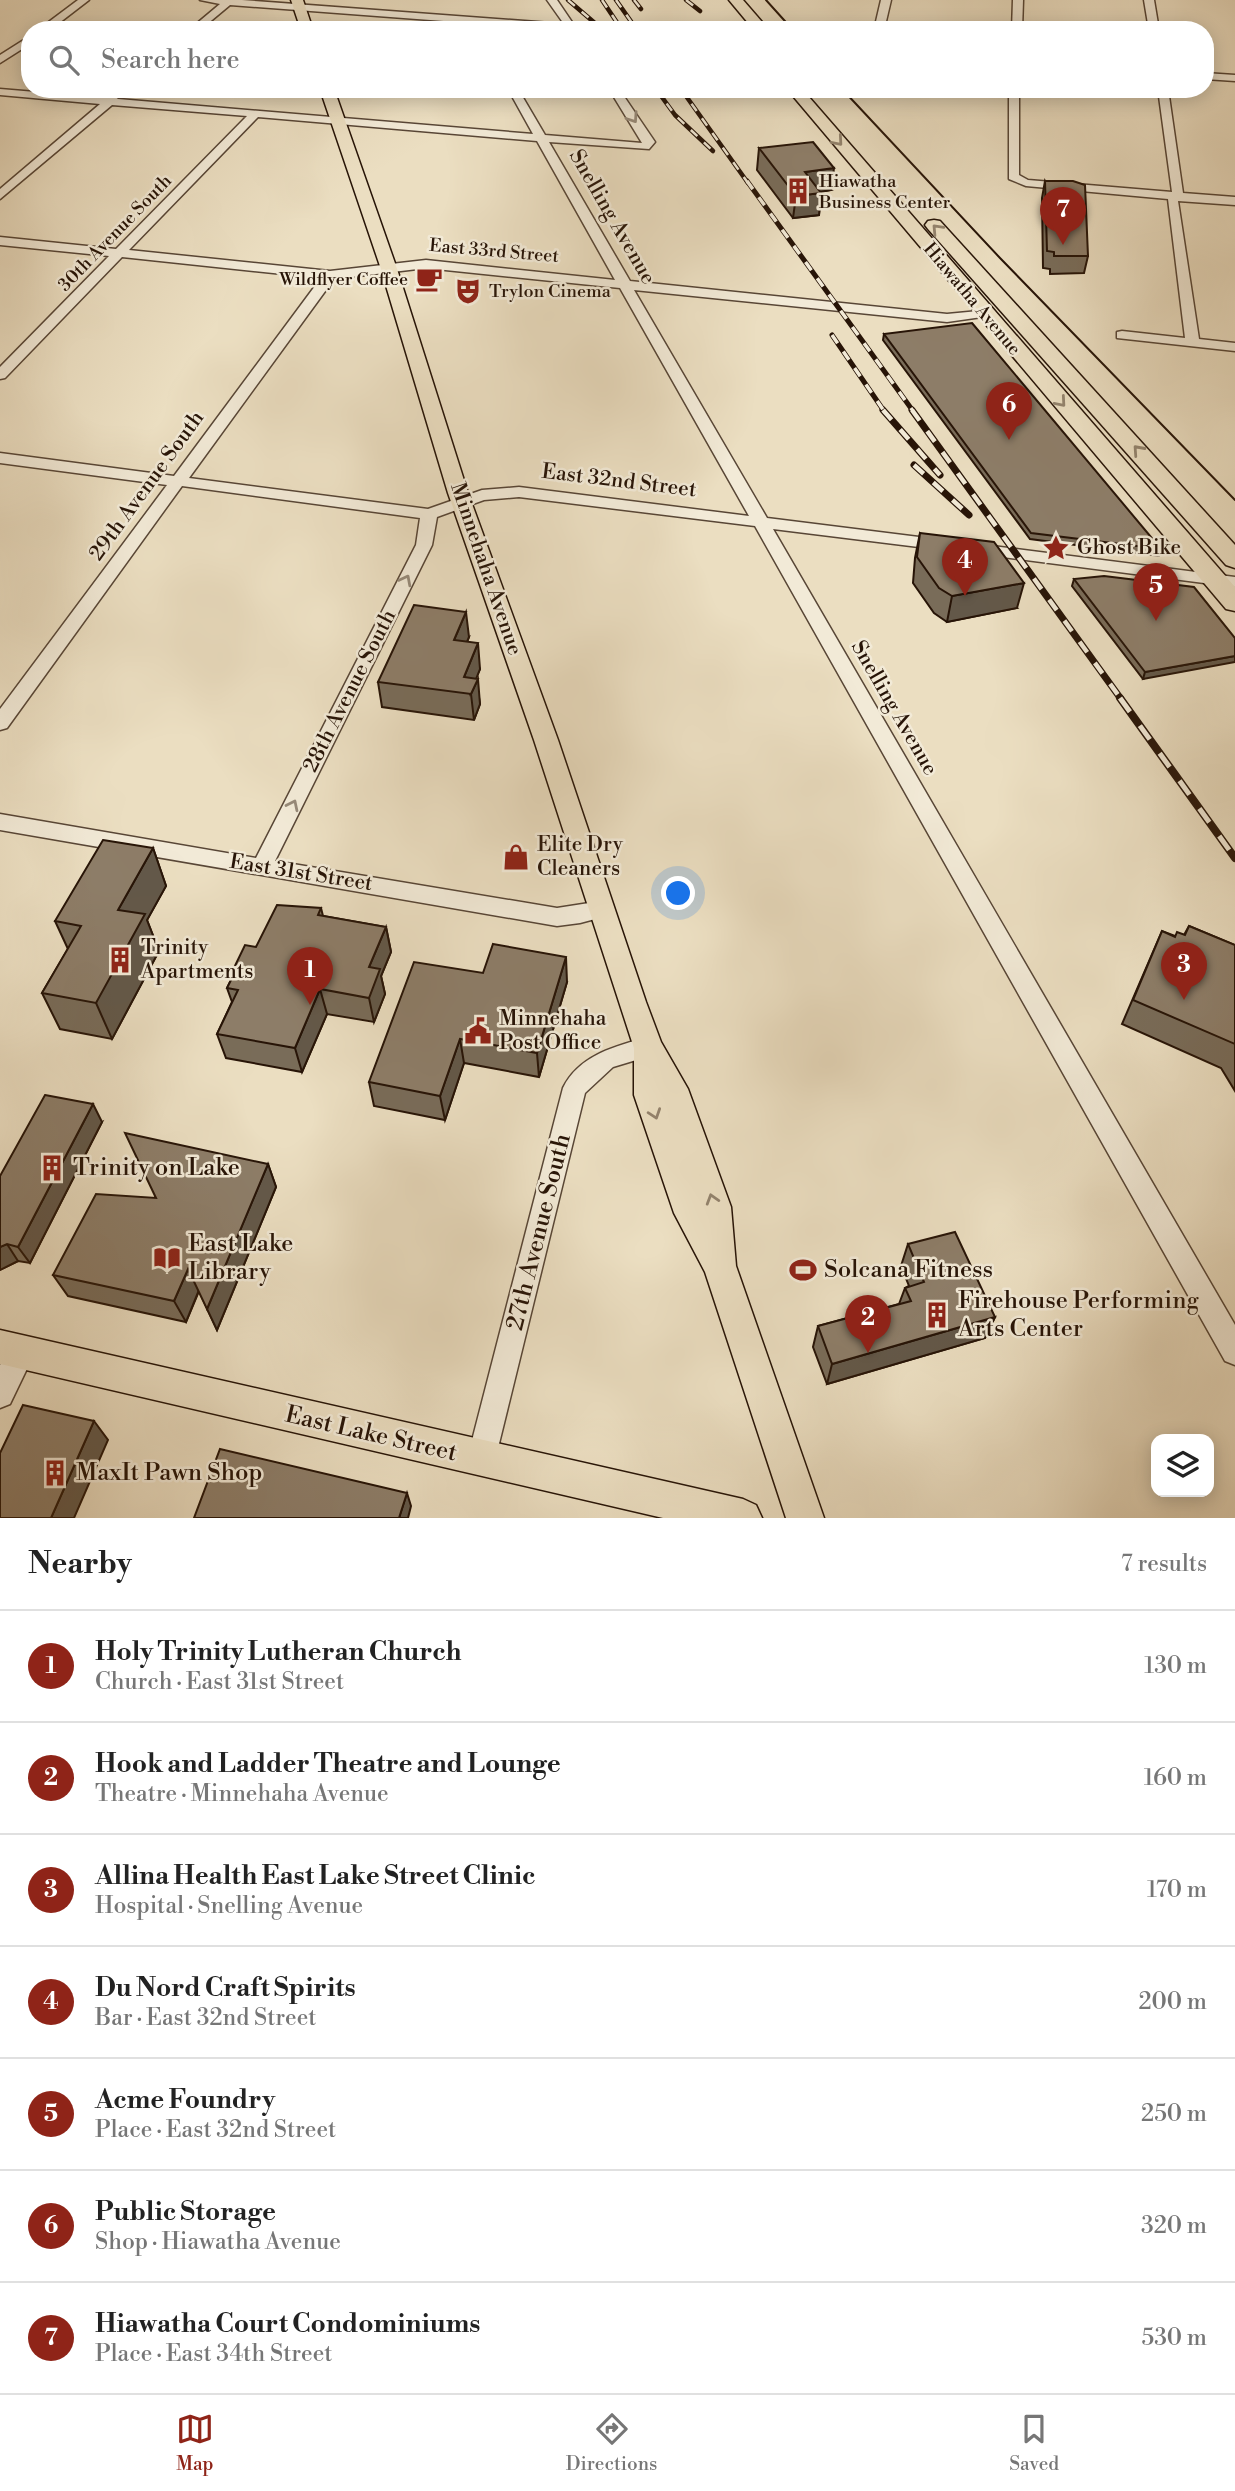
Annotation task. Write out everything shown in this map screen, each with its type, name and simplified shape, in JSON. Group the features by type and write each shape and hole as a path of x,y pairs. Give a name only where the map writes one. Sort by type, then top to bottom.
{"highway":[{"path":"736,0 754,21"},
{"path":"720,5 734,21"},
{"name":"Hiawatha Avenue","path":"801,98 984,313 1225,581 1235,603"},
{"name":"Hiawatha Avenue","path":"822,98 1235,561"},
{"path":"1184,501 1235,547"}],"main road":[{"path":"298,4 304,21"},
{"name":"Minnehaha Avenue","path":"330,98 462,502 648,1047 649,1095 690,1213 719,1266 805,1518"},
{"name":"East Lake Street","path":"11,1350 743,1518"}],"street":[{"path":"55,21 84,0"},
{"path":"205,0 298,4 482,21"},
{"path":"552,0 566,21"},
{"path":"881,21 886,0"},
{"path":"1017,21 1018,0"},
{"path":"1149,0 1152,21"},
{"path":"205,21 229,1"},
{"path":"465,8 471,20"},
{"path":"0,60 21,45"},
{"path":"1214,77 1235,78"},
{"path":"0,92 21,94"},
{"path":"73,98 543,141 645,147 649,142 620,98"},
{"path":"0,195 112,98"},
{"name":"Snelling Avenue","path":"518,98 1235,1351"},
{"path":"1014,98 1013,177 1026,183 1235,201"},
{"path":"1164,98 1179,190 1172,201 1192,343"},
{"name":"30th Avenue South","path":"0,374 254,115"},
{"name":"East 33rd Street","path":"0,241 330,275 354,276 426,264 947,318 984,313"},
{"name":"29th Avenue South","path":"0,723 330,275"},
{"path":"1122,335 1235,347"},
{"name":"East 32nd Street","path":"0,458 429,514 495,492 519,492 1225,581"},
{"name":"28th Avenue South","path":"262,866 424,545 429,514"},
{"name":"East 31st Street","path":"0,822 557,917 602,909"},
{"name":"27th Avenue South","path":"481,1460 575,1088 606,1059 648,1047"},
{"path":"0,1394 11,1350"}],"building":[{"path":"813,142 834,168 805,172 821,193 796,196 759,148"},
{"path":"1045,181 1073,181 1085,185 1088,256 1054,256 1054,252 1047,251"},
{"path":"972,323 1161,549 1031,533 884,334"},
{"path":"920,533 994,542 1024,583 952,596 939,588 917,557"},
{"path":"1104,576 1194,587 1235,638 1235,656 1145,672 1074,579"},
{"path":"414,605 466,612 454,640 478,643 464,677 478,679 471,694 378,682"},
{"path":"103,840 153,848 118,910 145,914 96,1003 42,993 81,926 55,921"},
{"path":"277,905 321,908 318,915 386,927 369,967 380,969 369,998 320,989 295,1048 217,1034 238,990 227,988 235,972 232,972 245,945 256,947"},
{"path":"1189,926 1235,945 1235,1044 1133,1000 1162,931 1175,937 1177,932 1185,935"},
{"name":"Minnehaha Post Office","path":"493,944 566,957 537,1053 460,1039 440,1096 369,1082 414,962 483,973"},
{"path":"45,1095 93,1104 18,1247 7,1244 0,1247 0,1176"},
{"name":"East Lake Library","path":"125,1133 268,1164 207,1309 188,1269 174,1301 53,1275 96,1194 156,1198"},
{"path":"955,1232 995,1317 832,1364 818,1326 911,1301 905,1288 924,1282 908,1244"},
{"name":"MaxIt Pawn Shop","path":"23,1405 94,1421 51,1518 0,1518 0,1453"},
{"path":"220,1449 407,1493 399,1518 194,1518"}],"tram line":[{"path":"766,0 785,21"},
{"path":"850,98 1000,258 1235,500"}],"railway":[{"path":"568,0 592,21"},
{"path":"602,0 616,21"},
{"path":"616,0 631,21"},
{"path":"634,0 641,9"},
{"path":"686,0 700,11"},
{"path":"663,98 675,115 713,151"},
{"path":"687,98 748,183"},
{"path":"747,181 913,411"},
{"path":"832,335 884,411"},
{"path":"883,410 940,475"},
{"path":"912,410 1121,699"},
{"path":"914,465 969,515"},
{"path":"1120,698 1235,858"}],"place":[{"name":"Hiawatha Business Center","path":"798,191"},
{"name":"Hiawatha Court Condominiums","path":"1063,245"},
{"name":"Wildflyer Coffee","path":"429,279"},
{"name":"Trylon Cinema","path":"468,291"},
{"name":"Public Storage","path":"1009,440"},
{"name":"Ghost Bike","path":"1056,548"},
{"name":"Du Nord Craft Spirits","path":"965,596"},
{"name":"Acme Foundry","path":"1156,621"},
{"name":"Elite Dry Cleaners","path":"516,857"},
{"name":"Trinity Apartments","path":"120,960"},
{"name":"Allina Health East Lake Street Clinic","path":"1184,1000"},
{"name":"Holy Trinity Lutheran Church","path":"310,1005"},
{"name":"Minnehaha Post Office","path":"478,1031"},
{"name":"Trinity on Lake","path":"52,1168"},
{"name":"East Lake Library","path":"167,1258"},
{"name":"Solcana Fitness","path":"803,1270"},
{"name":"Firehouse Performing Arts Center","path":"937,1315"},
{"name":"Hook and Ladder Theatre and Lounge","path":"868,1353"},
{"name":"MaxIt Pawn Shop","path":"55,1473"}]}
